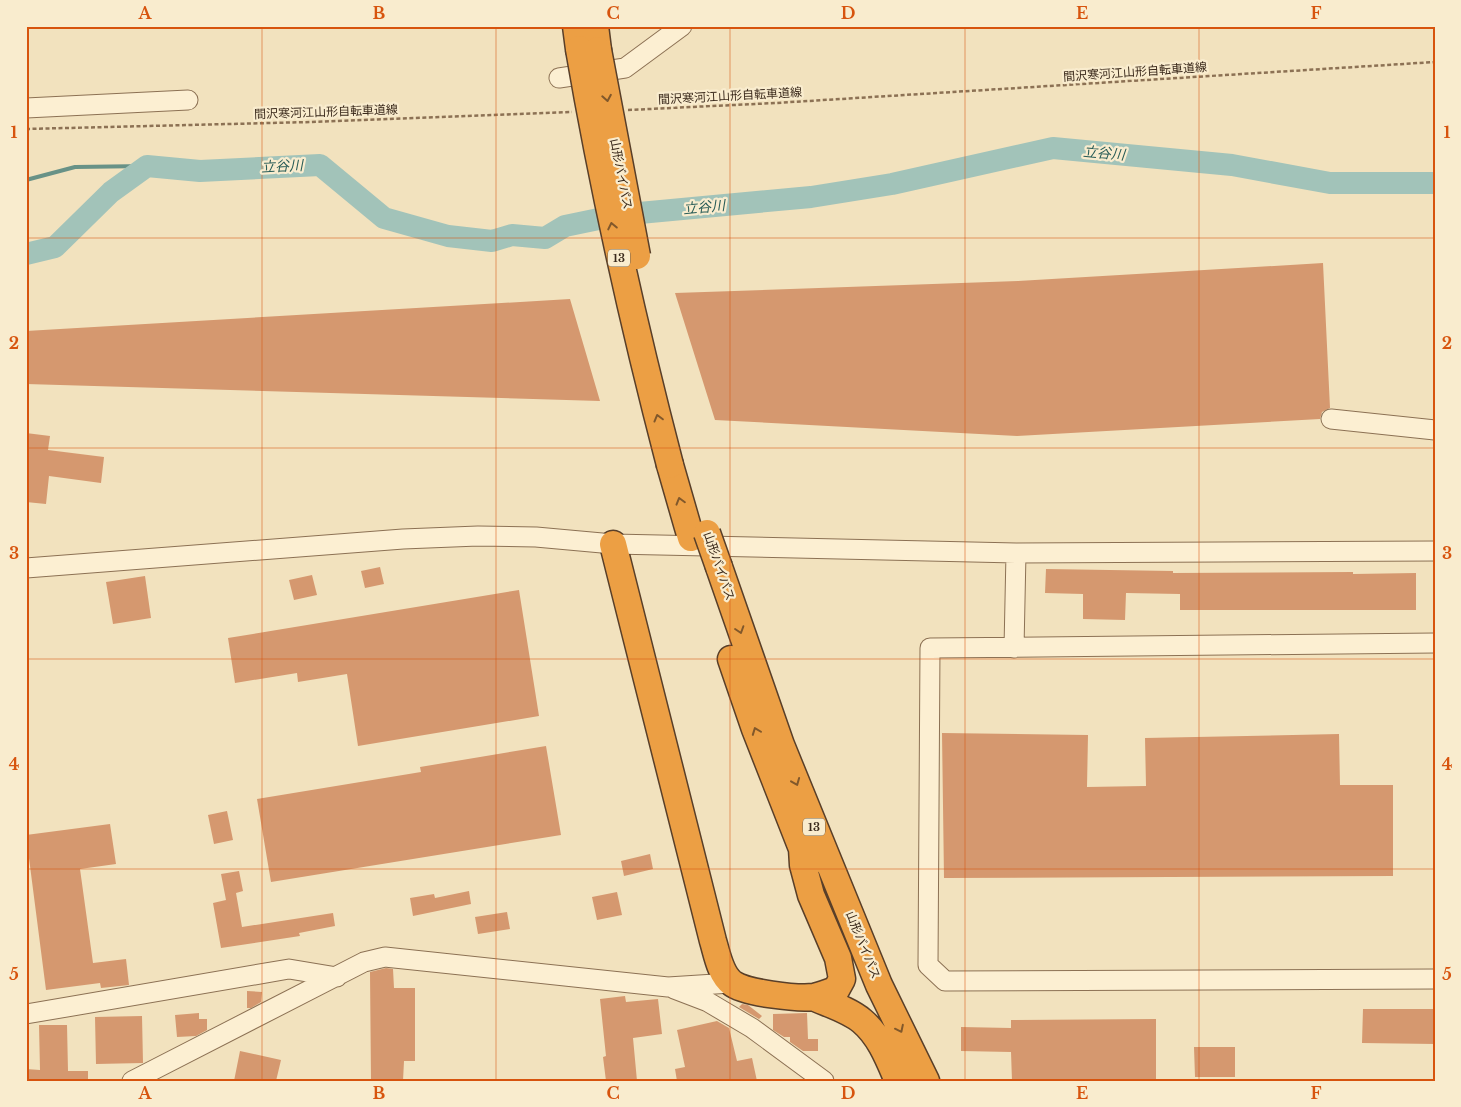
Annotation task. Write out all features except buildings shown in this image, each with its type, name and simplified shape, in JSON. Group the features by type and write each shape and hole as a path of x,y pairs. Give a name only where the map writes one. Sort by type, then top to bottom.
{"highway":[{"name":"山形バイパス","path":"587,38 679,463 755,729 830,919 906,1081"},
{"path":"613,544 721,968 731,983 748,990 780,995 813,997 846,1011 862,1021 884,1049 898,1081"},
{"name":"山形バイパス","path":"710,569 879,984 926,1081"},
{"path":"802,848 803,865 811,895 838,958 842,979 836,990 813,997"}],"street":[{"path":"559,78 625,68 682,26"},
{"path":"26,108 188,100"},
{"path":"1331,419 1435,430"},
{"path":"26,568 394,540 478,536 536,537 613,544 1016,553 1435,551"},
{"path":"1014,648 1016,553"},
{"path":"1435,643 930,648 928,966 945,981 1435,979"},
{"path":"132,1081 364,962 385,957 668,987 731,983"},
{"path":"26,1014 289,969 337,977"},
{"path":"668,987 708,1002 752,1028 824,1081"}],"path":[{"name":"間沢寒河江山形自転車道線","path":"620,110 776,103 1435,62"},
{"name":"間沢寒河江山形自転車道線","path":"26,129 312,122 572,112"}],"waterway":[{"name":"立谷川","path":"26,254 55,247 111,192 147,166 200,171 320,165 384,218 448,236 492,241 512,235 545,238 565,226 618,215 811,197 892,184 1053,148 1232,165 1330,183 1435,183"},
{"path":"26,180 75,167 147,166"}]}
